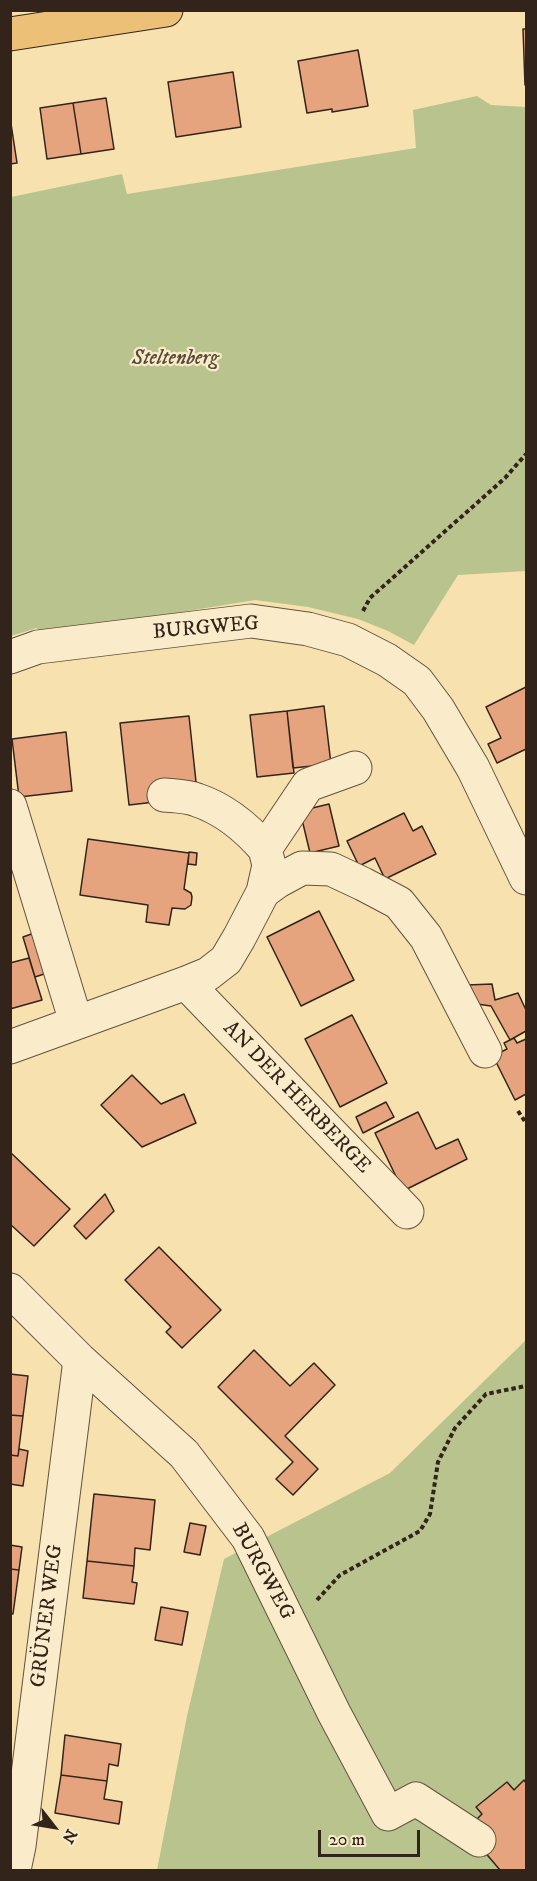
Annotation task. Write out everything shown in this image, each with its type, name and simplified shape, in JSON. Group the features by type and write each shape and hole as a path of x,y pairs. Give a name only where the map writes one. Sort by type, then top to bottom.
{"main road":[{"path":"10,34 166,10"}],"street":[{"name":"BURGWEG","path":"10,657 38,647 251,621 308,629 348,640 387,660 417,681 438,709 473,768 526,878"},
{"path":"265,849 308,785 355,768"},
{"path":"10,1047 186,983 208,974 226,960 263,892 269,865 265,849 249,830 226,813 195,799 164,795"},
{"path":"10,806 76,1022"},
{"path":"263,892 302,868 331,869 399,903 426,937 485,1051"},
{"name":"AN DER HERBERGE","path":"186,983 407,1212"},
{"name":"BURGWEG","path":"10,1290 80,1360 184,1454 248,1538 333,1713 388,1814 416,1799 479,1840"},
{"name":"GRÜNER WEG","path":"14,1870 19,1846 80,1360"}],"path":[{"path":"348,640 369,598 505,478 526,454"},
{"path":"518,1110 526,1123"},
{"path":"294,1632 306,1611 340,1575 420,1531 430,1514 438,1462 455,1428 486,1394 526,1386"}],"green space":[{"name":"Steltenberg","path":"477,96 491,105 526,107 526,571 458,575 414,645 358,619 308,607 255,600 41,635 37,628 11,636 11,197 122,174 127,194 416,148 413,110"},
{"path":"526,1340 526,1870 157,1870 187,1716 224,1559 390,1473"}],"building":[{"path":"523,29 526,29 526,85 525,85"},
{"path":"358,50 368,106 332,112 332,109 307,113 298,61"},
{"path":"233,72 241,127 176,137 168,82"},
{"path":"106,98 114,149 81,154 73,103"},
{"path":"73,103 81,154 47,159 40,108"},
{"path":"10,117 17,163 10,164"},
{"path":"526,687 526,749 497,763 488,744 501,738 486,707"},
{"path":"324,706 331,764 293,768 287,711"},
{"path":"287,711 294,773 257,777 250,715"},
{"path":"189,716 196,782 154,786 155,802 129,805 120,723"},
{"path":"66,732 72,791 19,797 12,739"},
{"path":"329,804 339,846 310,853 300,811"},
{"path":"404,813 413,831 422,826 436,854 385,879 375,858 359,866 347,841"},
{"path":"88,839 189,853 184,889 191,893 191,905 185,909 172,908 169,925 146,922 148,905 80,895"},
{"path":"189,852 197,853 196,865 188,864"},
{"path":"319,911 354,980 301,1006 267,937"},
{"path":"37,932 50,972 35,977 23,937"},
{"path":"29,958 42,1000 10,1009 10,963"},
{"path":"492,984 495,1000 518,993 526,1010 526,1031 510,1040 491,1006 477,1004 467,985"},
{"path":"352,1015 387,1083 340,1107 305,1039"},
{"path":"514,1038 517,1043 526,1039 526,1094 515,1100 493,1056 507,1049 504,1043"},
{"path":"132,1075 161,1104 184,1094 196,1123 142,1147 101,1105"},
{"path":"386,1102 394,1117 363,1133 356,1117"},
{"path":"418,1112 436,1149 458,1139 467,1159 403,1191 375,1133"},
{"path":"10,1152 70,1209 34,1246 10,1224"},
{"path":"105,1194 114,1211 86,1239 74,1226"},
{"path":"159,1247 221,1310 182,1348 166,1332 171,1327 125,1280"},
{"path":"254,1350 290,1386 314,1363 335,1385 285,1436 318,1469 293,1495 276,1479 293,1462 218,1387"},
{"path":"10,1374 28,1376 23,1416 10,1415"},
{"path":"10,1415 23,1416 18,1456 10,1455"},
{"path":"19,1449 28,1451 23,1486 10,1484 10,1455 18,1456"},
{"path":"94,1494 155,1500 150,1550 135,1548 134,1566 87,1561"},
{"path":"190,1523 206,1526 200,1555 184,1552"},
{"path":"10,1545 22,1547 19,1570 10,1569"},
{"path":"87,1561 134,1566 132,1582 137,1583 134,1604 83,1598"},
{"path":"10,1569 19,1570 13,1614 10,1613"},
{"path":"161,1607 188,1612 182,1645 155,1640"},
{"path":"65,1735 121,1744 118,1766 109,1764 107,1781 61,1775"},
{"path":"61,1775 107,1781 104,1799 122,1802 119,1824 55,1813"},
{"path":"524,1780 526,1783 526,1870 500,1870 483,1850 476,1820 482,1814 476,1807 507,1782 514,1790"}]}
